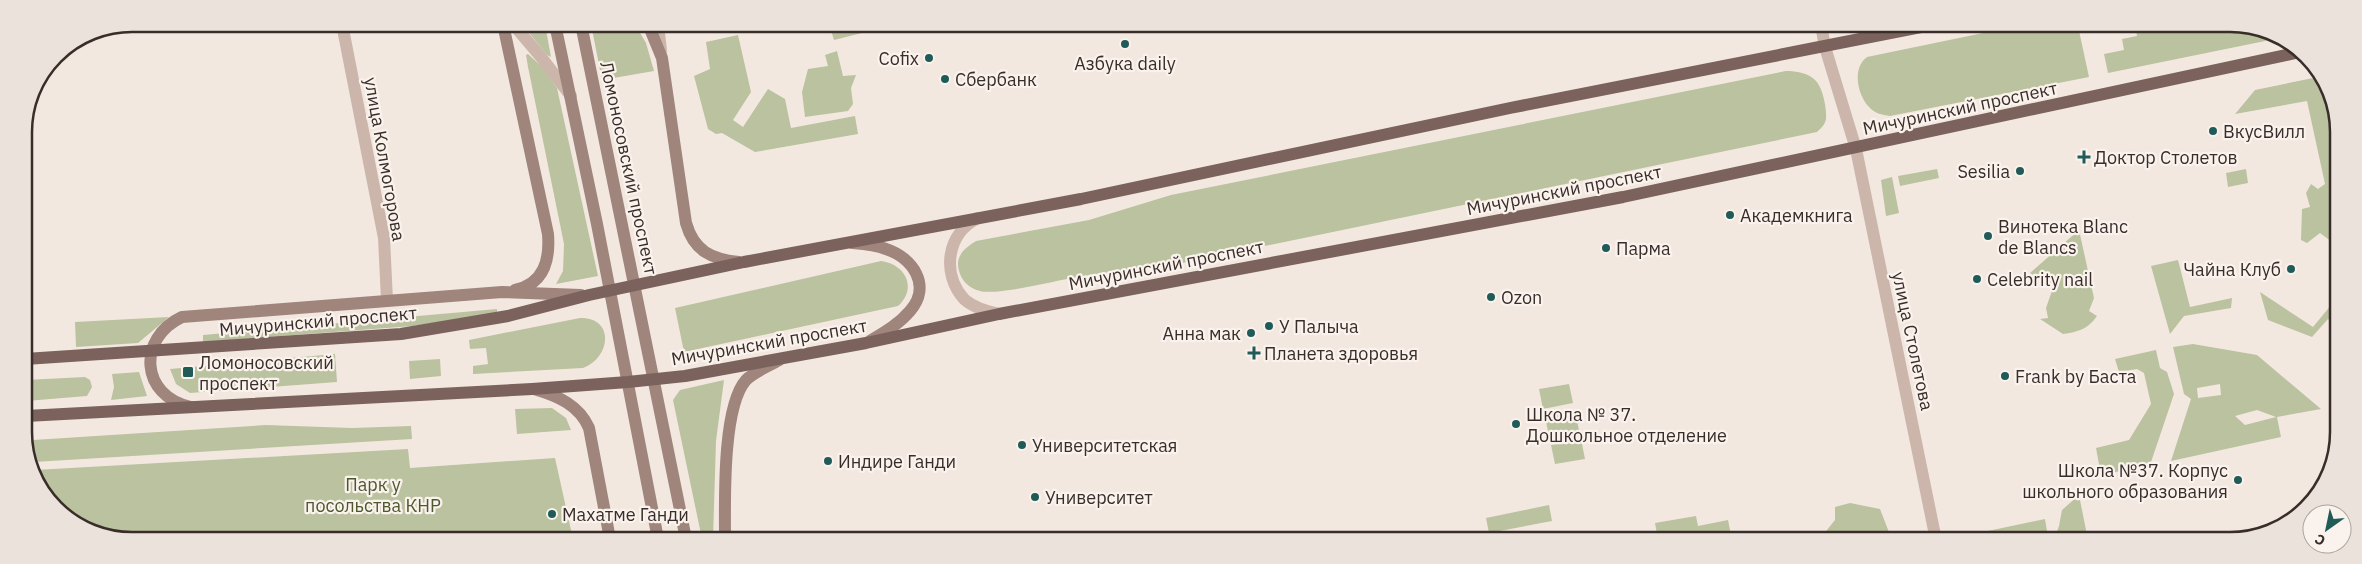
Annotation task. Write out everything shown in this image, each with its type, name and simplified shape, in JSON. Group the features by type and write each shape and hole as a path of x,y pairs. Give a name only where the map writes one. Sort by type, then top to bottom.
{"main road":[{"path":"642,284 744,262 1081,199 1510,108 1899,32"},
{"path":"191,407 170,400 156,385 150,365 152,351 158,336 164,328 182,317 502,292 525,288 535,282 545,267 549,252 548,234 505,33"},
{"path":"557,33 657,532"},
{"name":"Ломоносовский проспект","path":"583,33 642,284 643,319 655,380"},
{"path":"652,33 662,58 686,223 692,240 705,252 722,260 744,262"},
{"name":"Мичуринский проспект","path":"32,416 532,389 655,380 779,360 999,314 1623,197 2291,54"},
{"path":"852,242 886,249 903,257 916,269 919,278 919,294 912,309 888,330 866,343"},
{"name":"Мичуринский проспект","path":"32,359 401,334 508,316 589,295 642,284"},
{"path":"502,292 589,295"},
{"path":"725,532 725,493 732,414 739,392 747,379 779,360"},
{"path":"655,380 685,532"},
{"path":"532,389 567,402 585,419 589,428 609,532"}],"street":[{"name":"улица Столетова","path":"1822,32 1825,47 1856,148 1934,531"},
{"name":"улица Колмогорова","path":"344,33 384,238 387,300"},
{"path":"520,33 571,96"},
{"path":"659,33 662,58"},
{"path":"978,218 967,224 956,237 950,253 950,270 955,286 965,300 980,309 999,314"}],"green space":[{"path":"1987,32 2079,32 2089,77 1890,116 1873,111 1865,102 1859,88 1859,68 1867,57"},
{"path":"2136,32 2230,32 2249,34 2269,40 2108,73 2104,54 2124,50 2122,39 2137,36"},
{"path":"529,33 547,33 551,57 547,55"},
{"path":"593,33 640,33 646,43 654,71 602,80"},
{"path":"832,33 863,33 834,40"},
{"path":"738,35 751,92 733,120 743,127 768,89 785,99 791,128 855,116 858,134 755,152 722,133 716,134 708,129 694,76 710,69 706,42"},
{"path":"837,51 843,76 856,75 851,88 853,104 848,111 805,117 802,92 808,69 828,66 825,55"},
{"path":"528,54 542,67 557,88 598,276 556,284 563,271 564,244 528,67 526,55"},
{"path":"1786,71 1806,74 1813,78 1821,89 1826,119 1823,126 1817,132 1168,266 1089,275 1017,289 989,292 975,290 967,285 958,268 962,253 976,241 1089,220 1171,195"},
{"path":"2313,78 2322,94 2328,113 2330,132 2330,240 2320,233 2307,243 2301,240 2302,209 2310,207 2306,193 2311,184 2318,189 2325,184 2307,101 2235,114 2255,90"},
{"path":"1937,169 1939,178 1900,186 1898,176"},
{"path":"2246,169 2248,183 2228,187 2226,173"},
{"path":"1892,177 1899,213 1886,216 1881,180"},
{"path":"2079,230 2094,298 2089,311 2097,316 2082,329 2063,334 2040,319 2048,318 2046,308 2053,288 2030,273"},
{"path":"2178,260 2190,307 2232,298 2231,308 2184,316 2170,334 2151,266"},
{"path":"881,261 897,267 906,278 907,292 898,306 684,352 675,308"},
{"path":"2260,292 2313,327 2330,306 2330,320 2328,319 2312,337 2268,320"},
{"path":"497,309 497,313 413,326 203,342 203,335"},
{"path":"169,317 138,343 76,347 75,322"},
{"path":"580,318 591,319 599,324 604,331 605,339 604,348 599,356 583,368 473,374 473,366 488,364 486,348 470,349 469,340"},
{"path":"2193,344 2257,355 2321,409 2277,417 2281,437 2171,461 2191,399 2184,394 2173,347","holes":["2220,384 2221,395 2198,398 2197,388","2257,410 2276,417 2245,425 2235,416"]},
{"path":"2156,350 2160,368 2167,372 2174,394 2150,465 2101,475 2096,448 2129,440 2151,404 2144,373 2137,369 2119,372 2115,359"},
{"path":"335,354 337,382 190,393 176,384 170,369"},
{"path":"440,359 441,376 410,379 409,361"},
{"path":"139,372 147,396 111,400 114,387 112,374"},
{"path":"85,377 90,380 92,387 87,396 32,400 32,380"},
{"path":"724,380 716,441 713,532 700,532 673,400 680,390"},
{"path":"1569,384 1573,403 1543,409 1539,389"},
{"path":"552,408 566,418 571,430 517,434 515,409"},
{"path":"1575,411 1579,430 1549,436 1545,417"},
{"path":"266,425 352,428 411,426 412,439 37,462 33,440"},
{"path":"1581,439 1585,459 1555,464 1551,445"},
{"name":"Парк у посольства КНР","path":"408,449 410,468 555,458 571,532 132,532 113,530 88,521 72,511 53,492 40,470"},
{"path":"2079,495 2086,531 2057,531 2062,510"},
{"path":"1850,503 1880,509 1889,531 1826,531 1835,520 1835,507"},
{"path":"1549,505 1552,521 1489,531 1486,518"},
{"path":"1696,516 1698,526 1728,520 1730,531 1656,531 1655,523"},
{"path":"2045,519 2047,531 2047,531 1987,531"}],"place":[{"name":"Азбука daily","path":"1125,44"},
{"name":"Cofix","path":"929,58"},
{"name":"Сбербанк","path":"945,79"},
{"name":"ВкусВилл","path":"2213,131"},
{"name":"Доктор Столетов","path":"2084,157"},
{"name":"Sesilia","path":"2020,171"},
{"name":"Академкнига","path":"1730,215"},
{"name":"Винотека Blanc de Blancs","path":"1988,236"},
{"name":"Парма","path":"1606,248"},
{"name":"Чайна Клуб","path":"2291,269"},
{"name":"Celebrity nail","path":"1977,279"},
{"name":"Ozon","path":"1491,297"},
{"name":"У Палыча","path":"1269,326"},
{"name":"Анна мак","path":"1251,333"},
{"name":"Планета здоровья","path":"1254,353"},
{"name":"Ломоносовский проспект","path":"188,372"},
{"name":"Frank by Баста","path":"2005,376"},
{"name":"Школа № 37. Дошкольное отделение","path":"1516,424"},
{"name":"Университетская","path":"1022,445"},
{"name":"Индире Ганди","path":"828,461"},
{"name":"Школа №37. Корпус школьного образования","path":"2238,480"},
{"name":"Университет","path":"1035,497"},
{"name":"Махатме Ганди","path":"552,514"}]}
